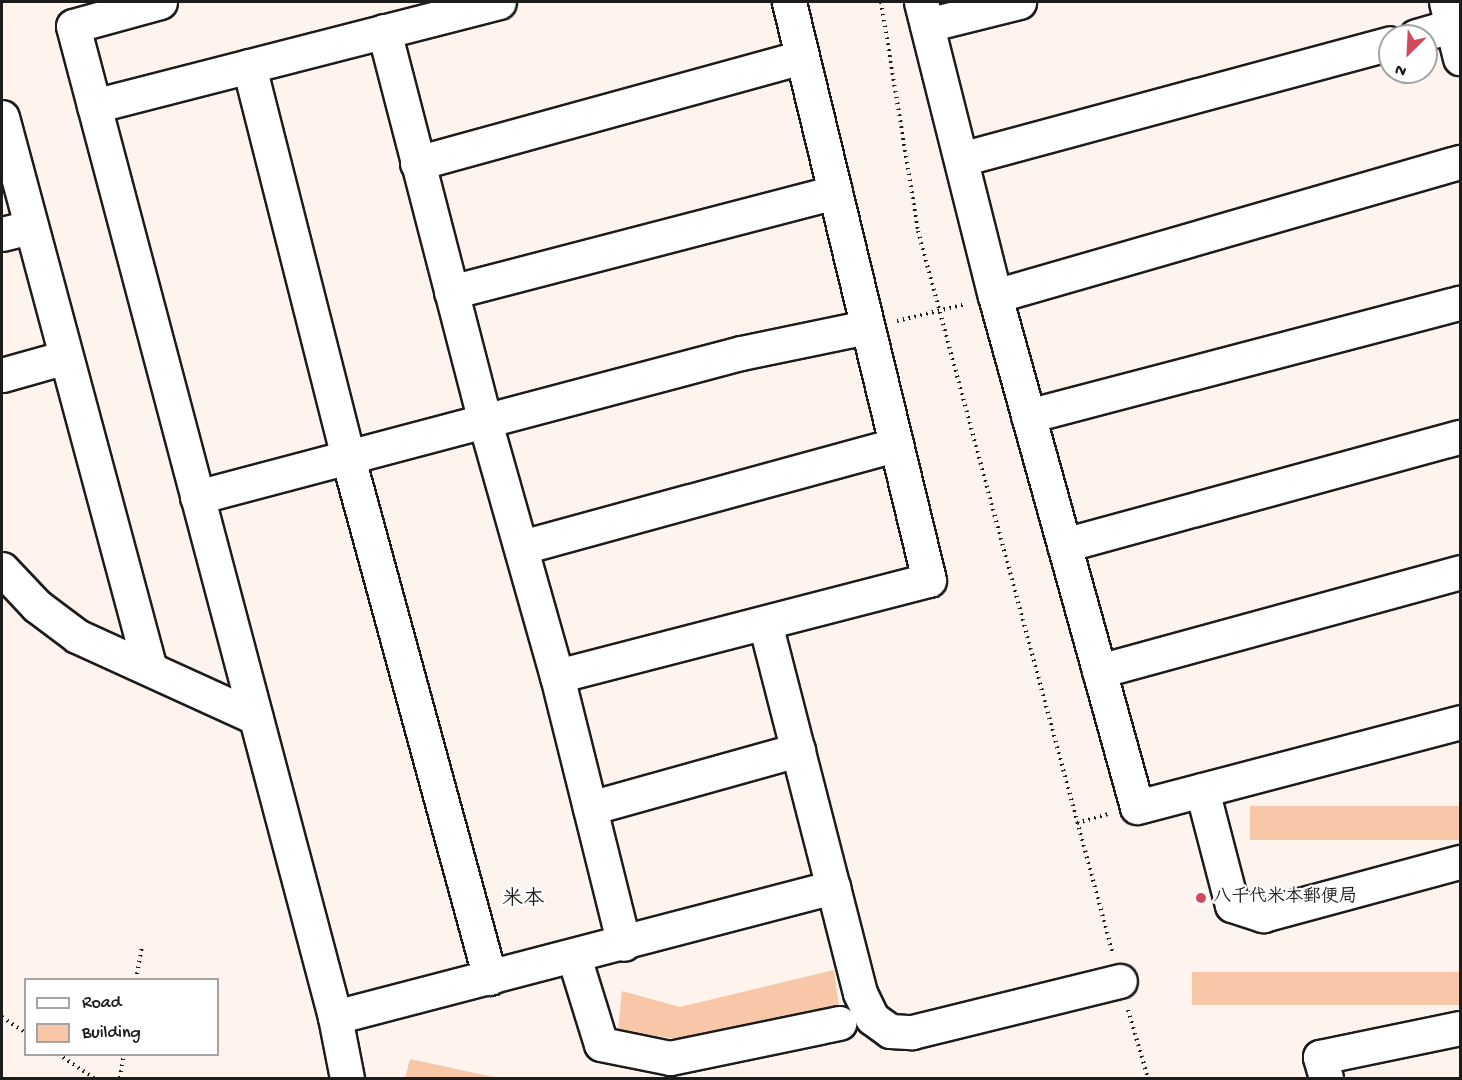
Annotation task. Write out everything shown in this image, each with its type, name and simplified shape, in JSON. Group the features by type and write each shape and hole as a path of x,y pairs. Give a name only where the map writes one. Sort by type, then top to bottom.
{"street":[{"path":"160,2 70,14 335,1017 347,1078"},
{"path":"94,106 499,2"},
{"path":"557,676 929,580 789,2"},
{"path":"1018,2 924,13 995,296 1137,807 1461,722"},
{"path":"1434,24 1449,14 1461,58"},
{"path":"384,31 485,422 557,676 624,944"},
{"path":"961,159 1378,46"},
{"path":"417,163 802,57"},
{"path":"249,66 348,458 490,978"},
{"path":"2,117 16,230 66,357 150,669"},
{"path":"995,296 1461,162"},
{"path":"451,292 835,192"},
{"path":"1028,416 1461,303"},
{"path":"197,497 741,354 867,327"},
{"path":"2,375 66,357"},
{"path":"1064,544 1461,437"},
{"path":"522,547 896,445"},
{"path":"2,569 37,606 77,636 255,717"},
{"path":"1100,671 1461,572"},
{"path":"765,622 860,993 872,1018 890,1031 912,1032 1120,981"},
{"path":"590,808 798,750"},
{"path":"1202,790 1232,905 1263,915 1461,862"},
{"path":"335,1017 624,944 833,887"},
{"path":"573,957 601,1044 670,1058 839,1023"},
{"path":"1326,1078 1320,1057 1461,1028"}],"path":[{"path":"881,2 918,231 942,311 1120,981 1148,1078"},
{"path":"867,327 942,311"},
{"path":"136,978 142,946"},
{"path":"2,1017 24,1032"},
{"path":"61,1056 94,1078"},
{"path":"120,1078 124,1056"}],"building":[{"path":"1250,806 1460,806 1460,840 1250,840"},
{"path":"834,970 839,1007 685,1040 618,1031 622,991 680,1007"},
{"path":"1192,972 1460,972 1460,1005 1192,1005"},
{"path":"410,1059 498,1078 405,1078"}],"place":[{"name":"八千代米本郵便局","path":"1201,898"}],"district":[{"name":"米本","path":"523,901"}]}
